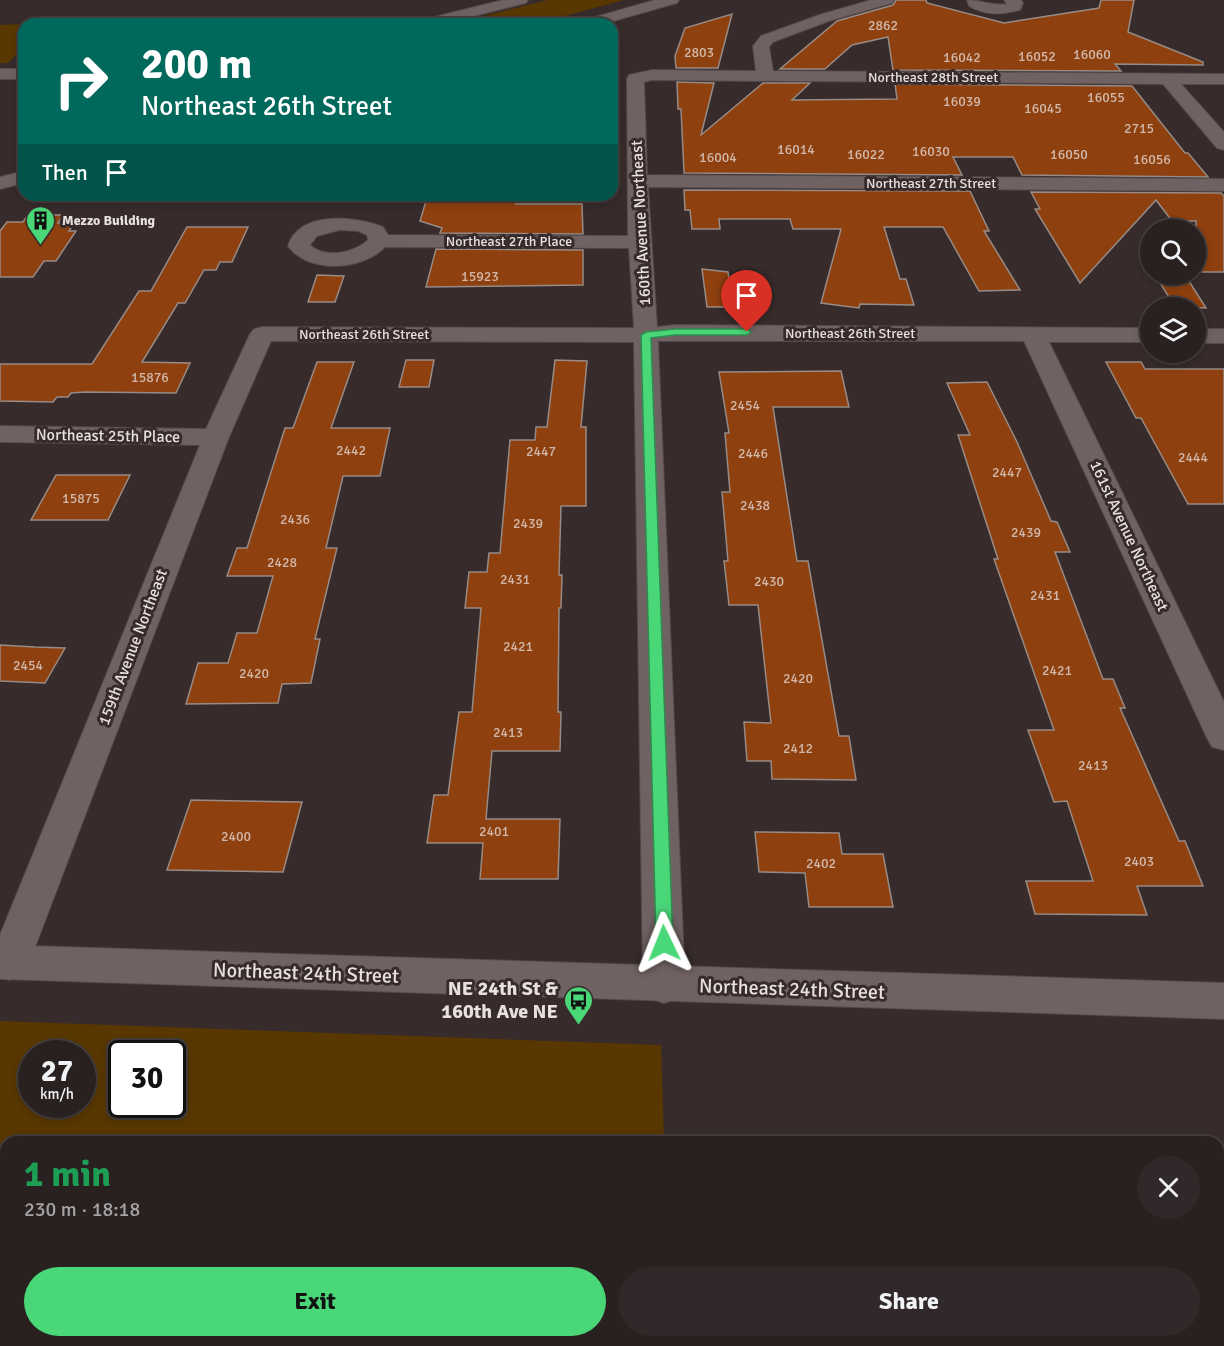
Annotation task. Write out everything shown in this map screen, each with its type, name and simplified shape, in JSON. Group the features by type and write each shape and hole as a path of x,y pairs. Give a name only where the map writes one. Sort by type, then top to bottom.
{"street":[{"path":"448,18 521,0"},
{"path":"607,18 672,0"},
{"path":"765,76 761,46 767,39 824,18 887,0"},
{"path":"974,0 974,3 981,7 1000,10 1015,7 1016,3 1011,0"},
{"path":"0,74 18,74"},
{"name":"Northeast 28th Street","path":"642,76 1224,79"},
{"name":"160th Avenue Northeast","path":"642,76 635,79 639,242 646,335 664,985"},
{"path":"1167,78 1224,144"},
{"path":"0,183 18,178"},
{"name":"Northeast 27th Street","path":"638,181 1224,185"},
{"name":"Northeast 27th Place","path":"380,241 639,242"},
{"name":"Northeast 26th Street","path":"262,334 646,335 675,332 1140,335"},
{"name":"159th Avenue Northeast","path":"5,962 216,437 262,334"},
{"name":"161st Avenue Northeast","path":"1033,334 1224,738"},
{"path":"1206,336 1224,336"},
{"name":"Northeast 25th Place","path":"0,434 216,437"},
{"name":"Northeast 24th Street","path":"5,962 664,985 1224,1001"}],"shaded area":[{"path":"548,0 624,0 557,18 475,18"},
{"path":"18,24 18,52 8,63 0,63 0,25"},
{"path":"0,1021 661,1045 664,1136 0,1136"}],"building":[{"path":"896,0 926,0 927,3 1004,23 1099,8 1101,0 1134,0 1128,32 1203,62 1203,65 1115,64 1121,71 893,70 888,37 852,45 825,69 780,69 837,21 893,5"},
{"path":"732,14 718,68 676,68 675,56 685,28"},
{"path":"677,82 714,83 701,135 763,83 810,83 792,100 897,99 895,84 1132,86 1185,153 1188,153 1208,177 1022,175 1013,157 953,157 962,175 684,173 681,109 678,109"},
{"path":"684,190 970,191 989,231 984,231 1020,290 979,291 943,227 884,227 900,279 906,279 914,305 860,304 859,308 821,303 841,229 793,229 790,219 719,219 720,229 692,229 690,210 685,210"},
{"path":"1031,192 1221,193 1224,196 1224,272 1206,272 1206,219 1170,219 1156,200 1080,283 1035,209 1040,209"},
{"path":"426,201 582,204 583,234 440,233 442,228 420,221"},
{"name":"Mezzo Building","path":"28,215 63,215 58,223 74,223 69,231 76,231 56,261 44,261 33,277 0,277 0,231 7,222 23,222"},
{"path":"187,227 248,227 232,262 220,262 216,270 204,270 185,303 178,303 142,362 190,363 176,393 85,392 71,393 68,397 57,397 53,402 0,401 0,364 92,364 139,291 151,291"},
{"path":"436,249 583,250 583,285 426,287"},
{"path":"702,269 728,272 734,307 707,307"},
{"path":"317,275 344,276 335,302 308,302"},
{"path":"1161,285 1191,285 1199,297 1169,297"},
{"path":"406,360 434,360 429,387 399,387"},
{"path":"555,360 587,361 581,427 586,427 586,506 561,506 559,575 562,575 561,608 559,608 558,712 561,712 560,751 492,751 486,819 560,819 558,879 480,879 483,843 427,843 434,795 448,795 459,712 472,712 481,608 465,608 469,572 487,572 489,553 500,553 510,440 535,440 536,427 547,427"},
{"path":"317,362 354,362 331,428 390,428 380,476 343,476 326,548 337,548 315,639 320,639 311,683 282,684 278,703 186,704 198,663 228,663 237,633 257,633 273,576 227,576 237,548 247,548 285,428 293,428"},
{"path":"1106,362 1140,362 1145,369 1224,369 1224,504 1188,504 1141,418 1136,418"},
{"path":"841,371 849,407 773,407 797,561 808,561 839,736 849,736 856,780 772,779 771,761 747,761 744,722 771,723 758,605 729,605 724,561 728,561 722,492 730,492 725,433 729,433 719,372"},
{"path":"987,382 1017,442 1051,521 1057,522 1070,552 1055,552 1103,679 1113,679 1125,708 1120,708 1179,841 1185,841 1203,886 1137,886 1147,915 1035,914 1026,881 1093,881 1067,801 1054,802 1028,730 1054,730 994,559 998,559 958,435 970,435 947,383"},
{"path":"56,475 130,475 108,520 31,520"},
{"path":"0,645 65,648 45,683 0,681"},
{"path":"191,800 302,802 283,872 167,870"},
{"path":"755,832 839,833 842,854 883,854 893,907 809,907 805,873 759,872"}],"place":[{"name":"Mezzo Building","path":"41,246"},
{"name":"NE 24th St & 160th Ave NE","path":"579,1026"}],"route":[{"path":"664,943 646,335 675,332 747,332"}]}
